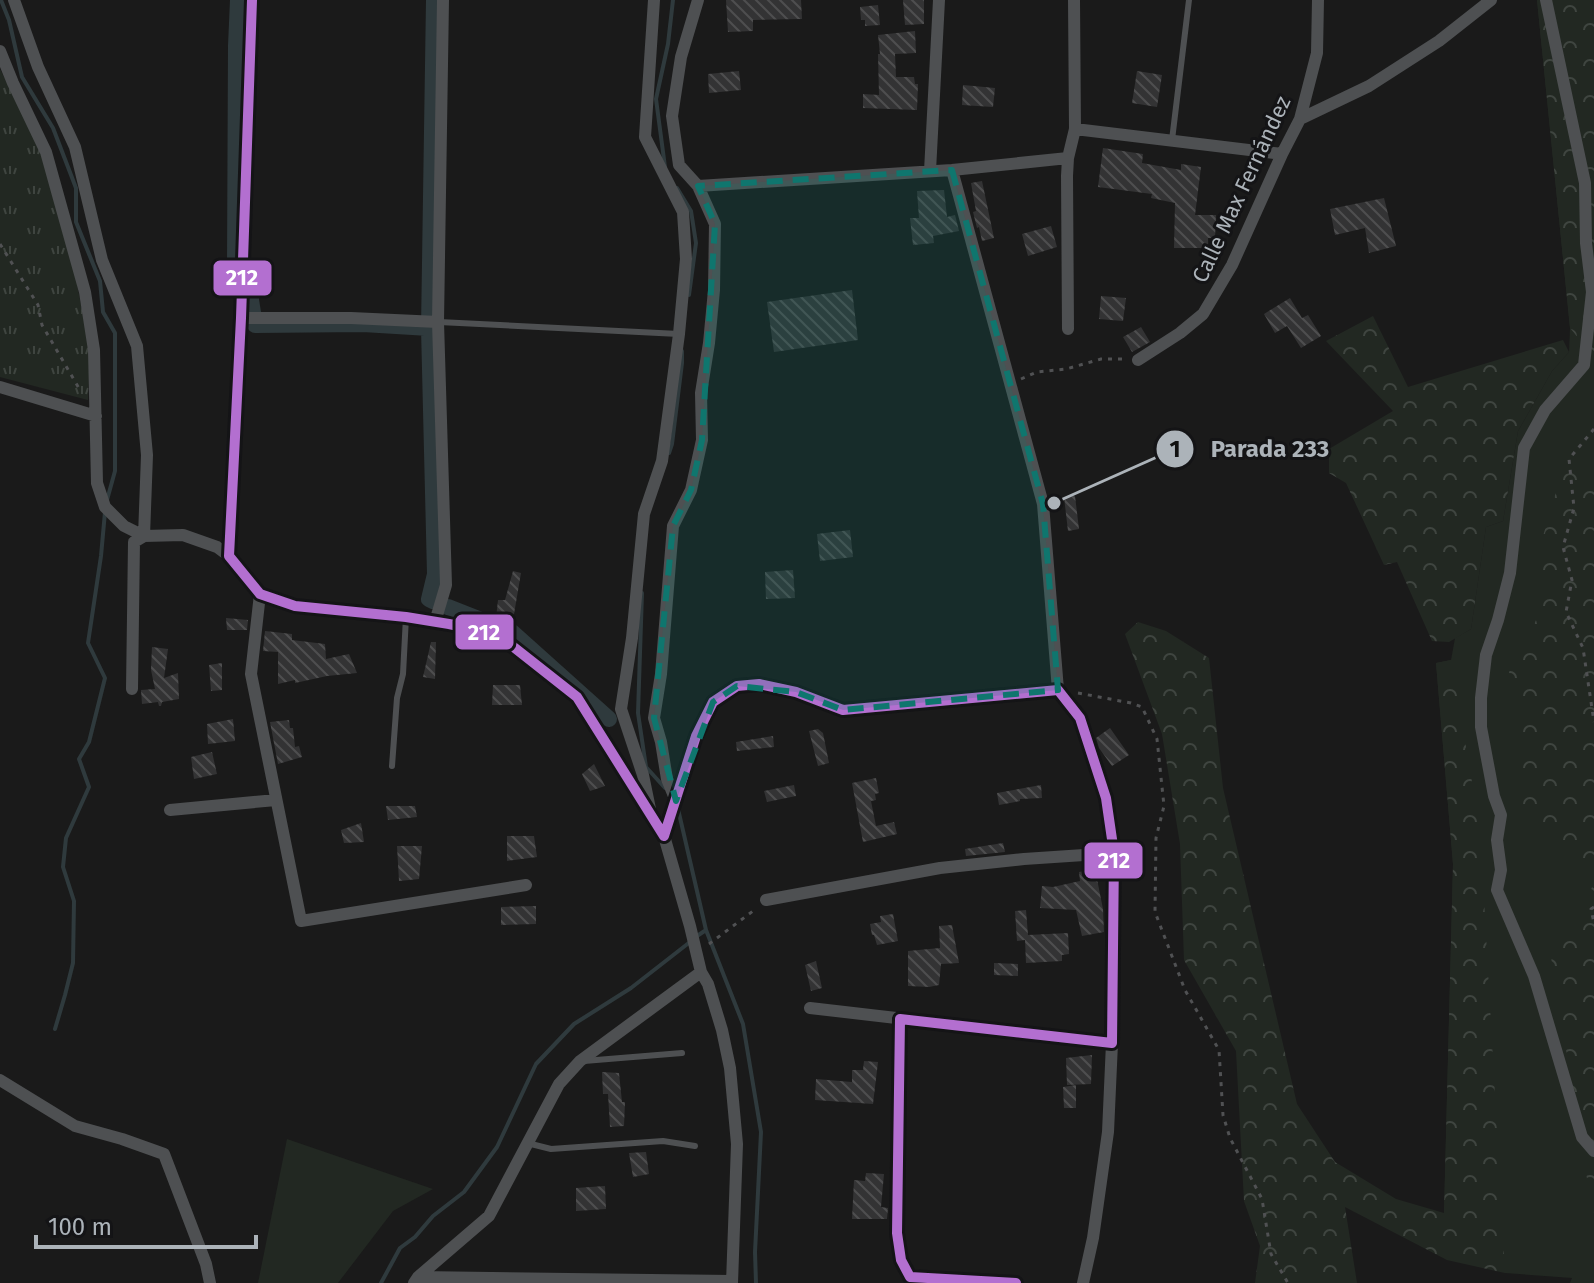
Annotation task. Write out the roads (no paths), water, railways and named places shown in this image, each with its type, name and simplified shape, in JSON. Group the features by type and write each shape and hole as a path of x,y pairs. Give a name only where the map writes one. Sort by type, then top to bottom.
{"street":[{"path":"14,0 38,67 75,147 102,260 137,346 147,455 144,536"},
{"path":"229,556 252,0"},
{"path":"652,818 643,775 621,709 632,638 644,514 662,461 686,259 683,212 645,137 654,0"},
{"path":"676,801 667,779 654,718 661,674 673,526 691,490 702,440 701,393 714,290 715,224 698,186 679,165 672,116 681,57 698,0"},
{"path":"930,171 939,0"},
{"path":"1068,329 1067,176 1075,129 1074,0"},
{"name":"Calle Max Fernández","path":"1138,360 1203,314 1232,265 1300,119 1317,53 1318,0"},
{"path":"1300,119 1369,86 1439,41 1491,0"},
{"path":"1546,0 1585,183 1586,243 1592,292 1584,365 1545,410 1524,448 1510,573 1486,655 1481,727 1486,763 1501,815 1497,840 1501,870 1497,890 1534,976 1582,1137 1594,1151"},
{"path":"435,622 446,585 438,322 447,1"},
{"path":"0,51 46,152 85,292 94,350 97,483 105,507 124,526 144,536 183,535 217,547 229,556 260,594 295,606 435,622 482,631 511,645 577,697 664,836 701,972 708,984 722,1030 730,1068 737,1144 732,1282 416,1280"},
{"path":"1075,129 1282,154"},
{"path":"698,186 952,170 1068,158"},
{"path":"952,170 1043,504 1058,690 1080,718 1106,798 1114,853 1108,1132 1093,1238 1083,1283"},
{"path":"241,318 438,322"},
{"path":"0,387 96,416"},
{"path":"132,689 134,542 144,536"},
{"path":"260,594 251,674 301,921 526,885"},
{"path":"664,836 696,736 713,702 737,686 759,684 796,692 843,710 1058,690"},
{"path":"170,810 276,800"},
{"path":"766,900 940,868 1114,853"},
{"path":"416,1280 489,1216 559,1084 580,1061 701,972"},
{"path":"810,1008 1112,1043"},
{"path":"900,1019 897,1233 901,1260 911,1280 1016,1283"},
{"path":"0,1080 75,1126 164,1154 206,1264 210,1283"}],"lane":[{"path":"1172,140 1189,0"},
{"path":"438,322 679,334"},
{"path":"392,766 397,698 404,670 406,617"},
{"path":"580,1061 682,1053"},
{"path":"527,1143 551,1149 663,1141 695,1146"}],"waterway":[{"path":"1,0 9,20 22,77 53,128 76,188 76,222 100,281 103,312 115,333 115,471 107,500"},
{"path":"235,264 238,0"},
{"path":"433,601 429,599 435,574 429,328 434,0"},
{"path":"665,167 656,99 668,44 673,0"},
{"path":"677,188 691,211 696,243 689,295"},
{"path":"252,280 255,325 363,324 429,328"},
{"path":"669,453 682,351"},
{"path":"55,1029 73,963 74,901 63,867 66,838 89,787 79,759 89,742 105,678 88,643 105,512"},
{"path":"642,593 638,713 646,767 665,788"},
{"path":"448,607 512,632 609,719"},
{"path":"678,809 706,930 697,936"},
{"path":"706,930 743,1024 761,1132 756,1283"},
{"path":"381,1283 400,1248 464,1192 497,1147 536,1064 574,1024 631,988 690,942"}],"place":[{"name":"Parada 233","path":"1054,503"}]}
